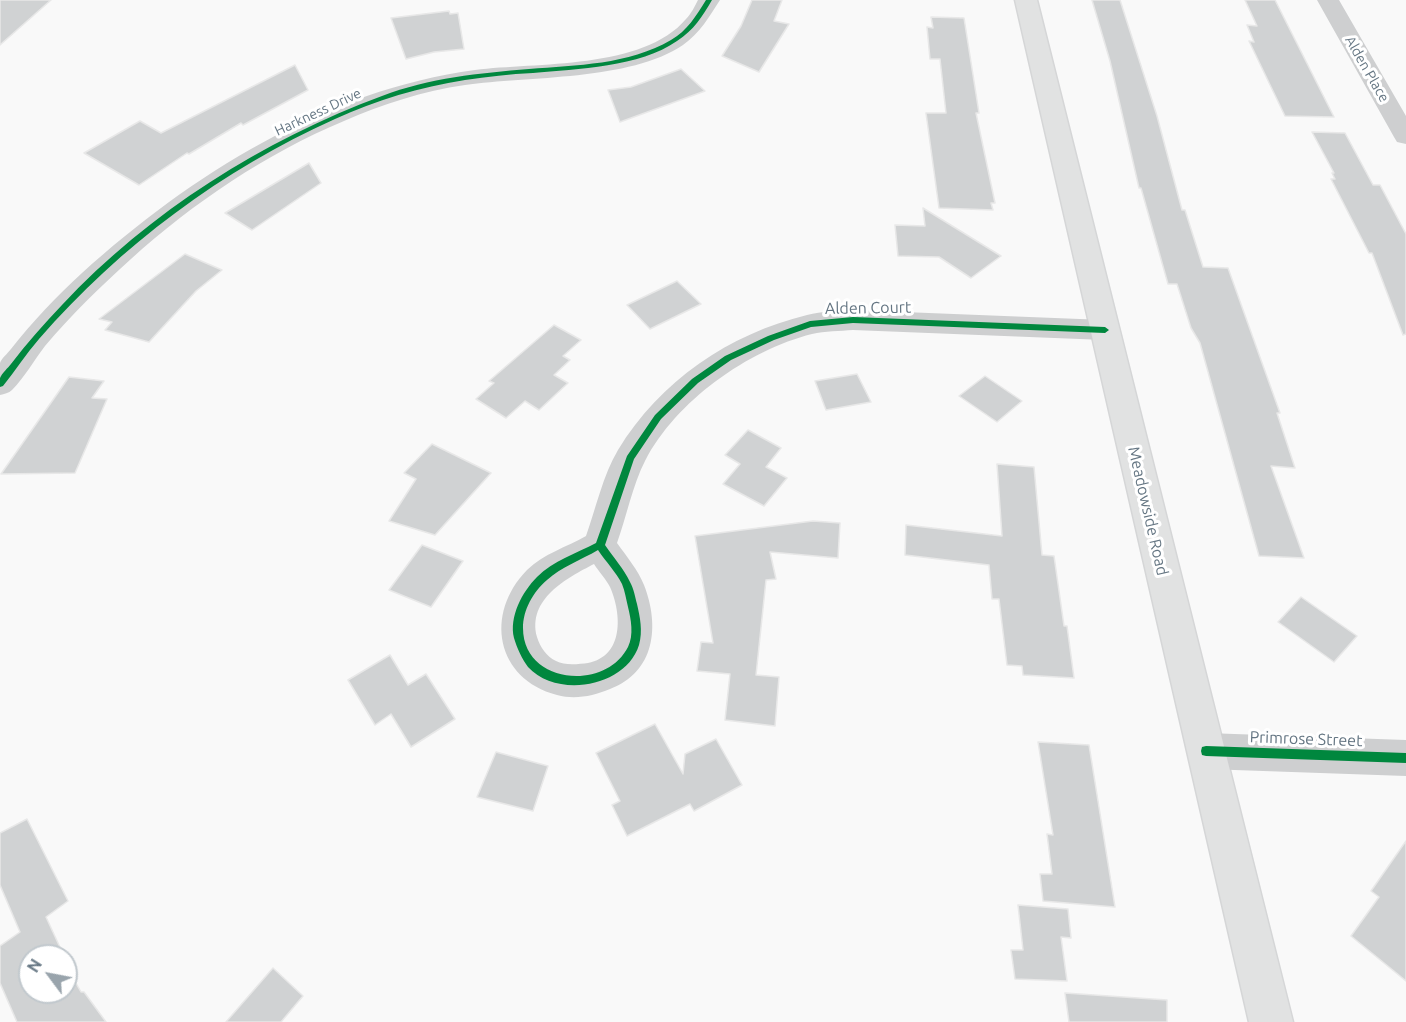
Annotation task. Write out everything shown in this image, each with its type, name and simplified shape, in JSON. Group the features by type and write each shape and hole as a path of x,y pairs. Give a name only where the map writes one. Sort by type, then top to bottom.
{"main road":[{"name":"Meadowside Road","path":"1026,0 1271,1022"}],"street":[{"name":"Harkness Drive","path":"0,384 47,325 96,276 184,204 278,145 356,108 423,86 464,78 605,63 648,53 688,31 706,8 709,0"},
{"name":"Alden Place","path":"1328,0 1406,137"},
{"name":"Alden Court","path":"600,545 630,458 658,417 695,381 728,358 771,338 810,324 853,320 1105,330"},
{"name":"Primrose Street","path":"1206,751 1406,758"}],"building":[{"path":"0,0 51,0 0,45"},
{"path":"752,0 782,0 774,21 789,24 759,72 722,56 741,26"},
{"path":"1092,0 1120,0 1157,116 1182,210 1185,210 1203,267 1228,268 1280,413 1277,413 1295,468 1271,466 1304,558 1259,556 1200,343 1191,328 1177,284 1168,284 1141,188 1139,188 1110,61"},
{"path":"1245,0 1275,0 1334,117 1285,116 1249,41 1254,42 1247,25 1257,26"},
{"path":"449,11 450,14 458,13 464,49 434,52 406,59 391,18"},
{"path":"931,17 964,18 979,113 976,113 995,203 991,203 993,210 939,208 926,113 946,113 940,59 930,59 927,27 933,28"},
{"path":"295,65 308,90 243,125 241,123 189,154 187,153 139,185 84,153 140,121 161,133"},
{"path":"681,69 705,91 620,122 608,90 631,87"},
{"path":"1312,132 1345,133 1373,185 1380,185 1406,234 1406,334 1403,335 1372,253 1369,253 1331,179 1335,179 1332,173 1334,173"},
{"path":"309,163 321,183 252,230 225,213"},
{"path":"923,208 1001,256 971,278 939,257 898,256 895,225 925,226"},
{"path":"185,254 222,270 196,291 149,342 105,330 112,322 99,319"},
{"path":"677,281 701,304 650,329 627,305"},
{"path":"554,325 581,340 563,356 570,360 554,375 568,383 539,410 525,401 506,418 476,399 494,383 489,381"},
{"path":"857,374 871,402 826,410 815,381"},
{"path":"985,376 1022,401 997,422 959,396"},
{"path":"69,377 104,381 92,398 107,399 75,473 1,474"},
{"path":"748,430 781,448 766,467 787,478 764,506 723,484 740,464 725,455"},
{"path":"432,444 491,473 435,535 389,521 416,479 404,473"},
{"path":"997,464 1034,467 1042,555 1054,556 1074,678 1023,675 1022,666 1007,665 999,599 992,599 989,565 905,555 906,525 1002,536"},
{"path":"813,521 840,523 838,558 770,552 776,579 766,580 756,675 779,677 775,726 725,720 730,674 697,671 701,642 713,643 695,536"},
{"path":"422,545 463,561 431,607 389,590"},
{"path":"1301,597 1357,636 1334,662 1278,622"},
{"path":"390,655 408,685 426,674 455,719 411,747 391,714 375,725 348,680"},
{"path":"655,724 683,774 685,754 716,739 742,785 694,811 690,804 627,836 612,805 620,801 596,753"},
{"path":"1038,742 1089,745 1115,907 1043,901 1040,874 1052,874 1047,834 1053,835"},
{"path":"496,752 548,766 533,811 477,797"},
{"path":"27,819 68,901 46,917 58,944 18,944 18,1004 78,1004 78,987 106,1022 17,1022 0,983 0,946 20,932 0,885 0,833"},
{"path":"1406,841 1406,981 1351,936 1379,897 1371,891"},
{"path":"1018,905 1068,909 1071,938 1061,937 1067,981 1015,979 1011,950 1023,950"},
{"path":"273,968 303,996 281,1022 226,1022"},
{"path":"1065,993 1167,1000 1167,1022 1069,1022"}],"cycle path":[{"path":"0,384 35,338 123,251 225,175 279,143 334,117 417,87 477,76 591,66 649,53 674,41 695,24 709,0"},
{"path":"600,545 541,579 530,592 519,616 518,633 527,656 533,665 557,679 572,681 600,676 613,670 624,661 632,649 636,627 628,588 600,545 630,458 658,417 695,381 728,358 771,338 810,324 853,320 1105,330"},
{"path":"1206,751 1406,758"}]}
